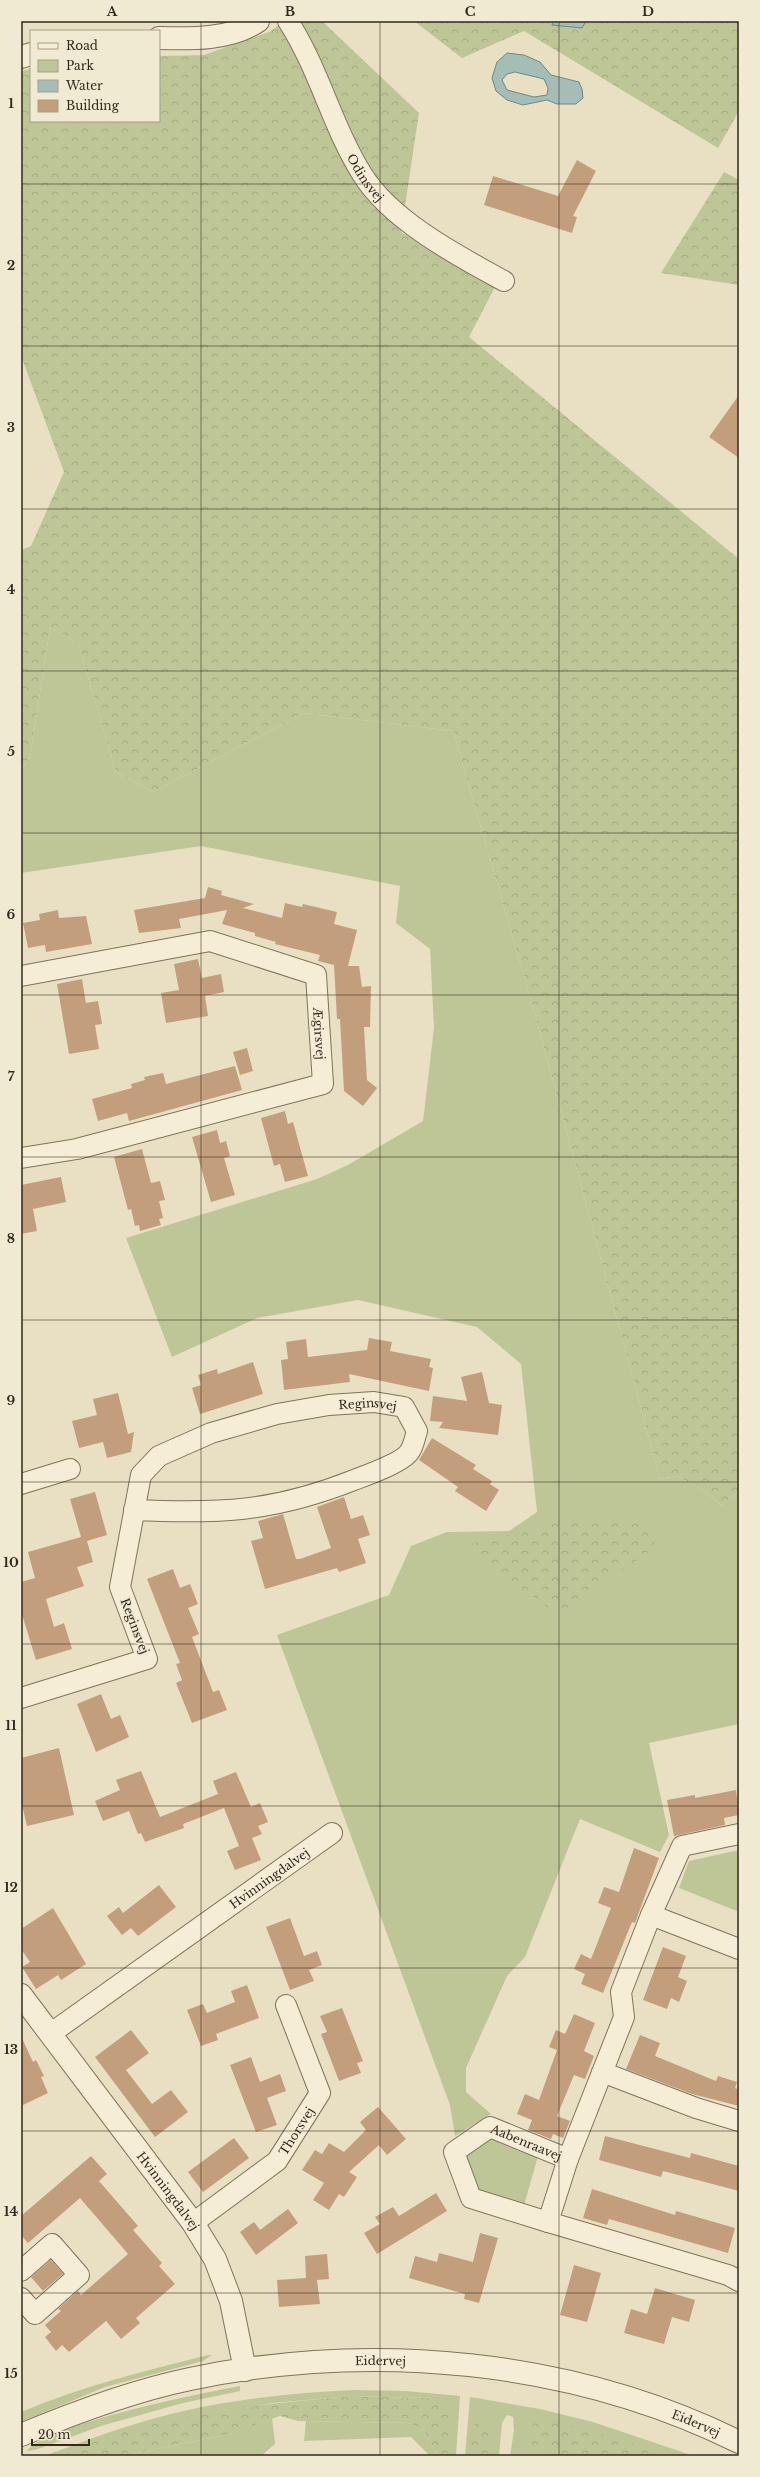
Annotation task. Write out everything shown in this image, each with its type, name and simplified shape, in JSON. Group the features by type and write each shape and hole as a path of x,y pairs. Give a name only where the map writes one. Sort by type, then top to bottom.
{"street":[{"path":"160,38 208,38 234,32 258,21"},
{"name":"Odinsvej","path":"288,21 299,38 344,140 363,176 389,206 443,247 504,281"},
{"name":"Ægirsvej","path":"21,976 210,941 316,975 323,1084 77,1149 21,1158"},
{"name":"Reginsvej","path":"21,1698 147,1659 120,1587 140,1475 159,1456 211,1433 277,1414 329,1405 374,1402 404,1407 417,1431 410,1452 387,1467 316,1495 273,1506 236,1511 196,1513 134,1510"},
{"path":"21,1484 70,1469"},
{"name":"Hvinningdalvej","path":"50,2034 332,1833"},
{"name":"Aabenraavej","path":"548,2222 568,2159 624,2017 621,1992 651,1915 682,1846 739,1834"},
{"path":"651,1915 739,1949"},
{"name":"Hvinningdalvej","path":"21,1995 193,2223 214,2258 231,2301 245,2370"},
{"name":"Thorsvej","path":"193,2223 277,2161 320,2093 286,2005"},
{"path":"602,2072 696,2108 739,2121"},
{"name":"Aabenraavej","path":"568,2159 490,2127 454,2152 471,2198 728,2275 739,2281"},
{"path":"21,2271 52,2244 79,2275 35,2314 21,2298"},
{"name":"Eidervej","path":"21,2435 77,2411 189,2379 300,2363 377,2360 452,2364 510,2371 560,2380 639,2402 694,2422 739,2442"}],"green space":[{"path":"285,21 322,21 419,113 401,232 495,287 469,337 739,559 739,1492 721,1505 700,1488 677,1476 660,1479 536,1018 453,731 304,713 153,792 116,772 78,643 50,628 30,757 21,771 21,550 31,546 64,472 21,356 21,71 30,69 30,122 160,122 160,56 204,55 269,32"},
{"path":"414,21 739,21 739,111 718,148 524,31 462,58"},
{"path":"724,172 739,180 739,285 661,273"},
{"path":"50,628 78,643 116,772 153,792 304,713 453,731 536,1018 660,1479 677,1476 700,1488 721,1505 739,1492 739,1724 649,1743 669,1835 660,1852 580,1819 525,1957 507,1976 466,2068 466,2092 491,2114 455,2136 450,2105 277,1635 389,1595 411,1546 447,1532 509,1531 537,1512 521,1364 477,1327 358,1300 257,1318 172,1357 126,1238 317,1179 348,1165 423,1121 434,1028 430,949 396,923 400,886 201,846 21,873 21,771 30,757"},
{"path":"575,1519 620,1520 651,1527 655,1548 558,1614 506,1579 469,1544"},
{"path":"739,1850 739,1912 679,1888 689,1861"},
{"path":"490,2137 538,2156 523,2209 477,2194 465,2160 468,2151"},
{"path":"212,2355 203,2361 105,2387 21,2422 21,2412 67,2394"},
{"path":"240,2386 240,2391 183,2403 101,2426 35,2450 27,2451 40,2441 63,2430 93,2420 194,2395"},
{"path":"356,2390 406,2391 460,2396 456,2456 448,2456 451,2455 425,2398 351,2396 273,2403 147,2426 61,2456 44,2456 132,2425 196,2408 249,2399 303,2393"},
{"path":"351,2396 425,2398 450,2402 451,2455 438,2456 424,2431 409,2423 298,2421 280,2416 230,2434 122,2456 61,2456 93,2442 128,2431 203,2414 279,2403"},
{"path":"470,2397 540,2409 593,2422 694,2456 510,2456 514,2430 513,2417 507,2415 502,2423 499,2456 465,2456"},
{"path":"486,2415 493,2456 471,2456 470,2437 472,2428 475,2423"},
{"path":"537,2416 628,2442 665,2456 557,2456 525,2441"},
{"path":"272,2418 275,2444 261,2456 122,2456 230,2434"},
{"path":"306,2421 409,2423 424,2431 438,2456 430,2456 411,2437 304,2441"}],"water":[{"path":"553,21 586,21 582,28 552,25"},
{"path":"507,53 524,55 540,62 551,75 579,82 582,89 583,98 576,104 557,104 547,100 523,105 507,100 496,91 492,78 497,62","holes":["515,72 544,79 548,88 547,95 534,97 507,90 502,80 507,74"]}],"building":[{"path":"577,160 596,171 573,216 577,217 572,233 484,205 493,176 558,196"},
{"path":"739,395 739,458 709,437"},
{"path":"208,887 222,891 221,895 254,904 243,908 282,918 285,903 302,907 303,904 337,912 334,924 357,930 348,966 359,966 362,987 371,986 370,1027 364,1027 367,1080 377,1088 363,1106 344,1091 340,1019 337,1019 334,965 318,961 320,955 275,944 276,942 255,936 255,933 222,924 227,910 179,919 181,928 139,933 134,910 205,898"},
{"path":"58,910 59,918 86,916 92,944 46,952 45,945 28,948 23,923 40,920 39,914"},
{"path":"198,959 202,978 221,974 224,992 205,996 208,1016 166,1023 161,993 179,990 174,964"},
{"path":"82,979 86,1003 98,1001 102,1024 95,1025 99,1049 69,1054 57,984"},
{"path":"247,1048 253,1071 240,1075 233,1052"},
{"path":"235,1066 242,1090 129,1121 127,1113 98,1121 92,1099 132,1088 131,1084 145,1080 144,1077 163,1073 166,1084"},
{"path":"285,1111 288,1124 293,1122 308,1176 285,1182 280,1164 274,1166 261,1118"},
{"path":"217,1130 220,1143 226,1141 230,1156 224,1158 235,1195 211,1202 192,1137"},
{"path":"142,1149 151,1183 160,1181 165,1200 159,1201 163,1218 159,1219 161,1225 140,1231 139,1225 135,1226 131,1209 128,1210 114,1157"},
{"path":"61,1177 66,1202 33,1209 37,1231 21,1234 21,1185"},
{"path":"369,1338 392,1342 390,1351 431,1359 429,1367 433,1368 429,1391 349,1374 350,1382 284,1390 281,1360 288,1359 286,1342 306,1339 308,1357 367,1350"},
{"path":"253,1362 263,1394 200,1414 192,1388 201,1385 198,1375 217,1369 218,1374"},
{"path":"482,1372 489,1403 502,1405 498,1435 439,1428 443,1422 430,1421 433,1396 467,1401 461,1377"},
{"path":"118,1393 128,1434 134,1432 131,1452 107,1458 103,1442 79,1448 72,1421 97,1415 93,1399"},
{"path":"432,1438 476,1465 473,1469 492,1481 490,1484 499,1490 486,1511 455,1491 458,1487 419,1460"},
{"path":"95,1492 107,1535 87,1541 93,1562 77,1567 84,1586 46,1599 54,1627 64,1623 72,1649 36,1660 21,1611 21,1582 35,1578 28,1552 81,1537 70,1499"},
{"path":"344,1497 351,1519 363,1515 370,1535 358,1539 366,1563 339,1572 337,1568 265,1589 251,1541 263,1538 258,1521 283,1514 296,1559 300,1559 331,1548 317,1507"},
{"path":"173,1569 180,1588 190,1584 198,1604 188,1608 199,1634 192,1637 213,1692 219,1690 227,1710 192,1723 176,1683 182,1680 176,1664 180,1663 147,1579"},
{"path":"101,1694 111,1719 120,1715 129,1737 96,1752 77,1704"},
{"path":"59,1748 74,1815 27,1826 21,1801 21,1758"},
{"path":"141,1771 160,1817 218,1794 213,1781 236,1772 251,1807 260,1803 268,1822 258,1826 262,1834 252,1838 261,1860 235,1870 227,1851 239,1846 224,1808 183,1824 184,1828 145,1842 141,1833 138,1834 129,1811 103,1821 95,1801 120,1790 116,1780"},
{"path":"736,1790 739,1815 724,1818 725,1825 674,1836 667,1800 695,1795 695,1798"},
{"path":"634,1848 659,1858 635,1923 632,1922 603,1993 581,1984 585,1974 574,1969 581,1954 591,1959 611,1908 598,1903 604,1887 619,1892"},
{"path":"159,1885 176,1907 138,1936 131,1928 122,1935 107,1916 119,1907 123,1913"},
{"path":"53,1908 86,1964 61,1980 58,1975 36,1989 22,1967 30,1962 21,1949 21,1929"},
{"path":"290,1918 304,1956 317,1951 322,1965 309,1970 314,1981 290,1990 266,1927"},
{"path":"663,1947 686,1956 678,1977 687,1981 679,2002 671,1998 667,2009 643,2000"},
{"path":"247,1985 259,2018 216,2034 218,2040 201,2046 187,2010 203,2004 207,2013 235,2002 231,1991"},
{"path":"342,2008 363,2061 357,2063 361,2073 339,2081 321,2034 327,2032 320,2016"},
{"path":"574,2014 595,2023 584,2051 594,2056 585,2079 574,2075 557,2116 570,2121 563,2138 553,2134 551,2139 528,2130 532,2120 517,2114 525,2094 539,2100 557,2050 549,2047 556,2030 565,2034"},
{"path":"131,2030 149,2053 126,2070 152,2104 171,2090 188,2112 155,2137 95,2057"},
{"path":"640,2035 660,2043 655,2056 716,2081 718,2076 737,2082 735,2088 739,2090 739,2106 692,2094 626,2069"},
{"path":"21,2036 33,2062 36,2060 44,2076 41,2077 48,2093 21,2106"},
{"path":"251,2057 260,2082 280,2074 286,2091 267,2098 277,2125 256,2132 230,2065"},
{"path":"378,2107 406,2139 387,2155 379,2145 349,2172 357,2177 344,2197 339,2194 329,2210 313,2200 324,2183 302,2170 315,2150 322,2154 329,2143 344,2152 366,2130 360,2122"},
{"path":"605,2136 690,2158 691,2153 739,2166 739,2191 663,2171 661,2177 599,2160"},
{"path":"234,2138 249,2158 203,2192 188,2172"},
{"path":"91,2156 107,2174 99,2181 138,2226 133,2230 162,2263 159,2266 175,2284 136,2318 140,2323 121,2339 106,2321 69,2352 62,2345 56,2351 45,2337 51,2332 45,2325 61,2311 58,2309 78,2291 81,2295 128,2254 80,2198 28,2243 21,2235 21,2216"},
{"path":"592,2189 675,2215 676,2211 735,2228 728,2253 609,2219 607,2225 583,2218"},
{"path":"436,2193 447,2211 377,2254 364,2233 380,2224 375,2217 393,2207 399,2216"},
{"path":"288,2209 298,2223 256,2255 240,2232 254,2222 260,2230"},
{"path":"480,2233 498,2238 479,2303 464,2299 465,2294 409,2278 415,2256 437,2262 439,2253 473,2262"},
{"path":"327,2254 329,2279 317,2280 320,2304 279,2307 277,2280 306,2278 305,2256"},
{"path":"51,2260 63,2274 43,2291 31,2277"},
{"path":"574,2265 601,2273 587,2322 560,2315"},
{"path":"655,2288 695,2300 689,2322 672,2317 664,2344 624,2333 631,2309 647,2314"}]}
